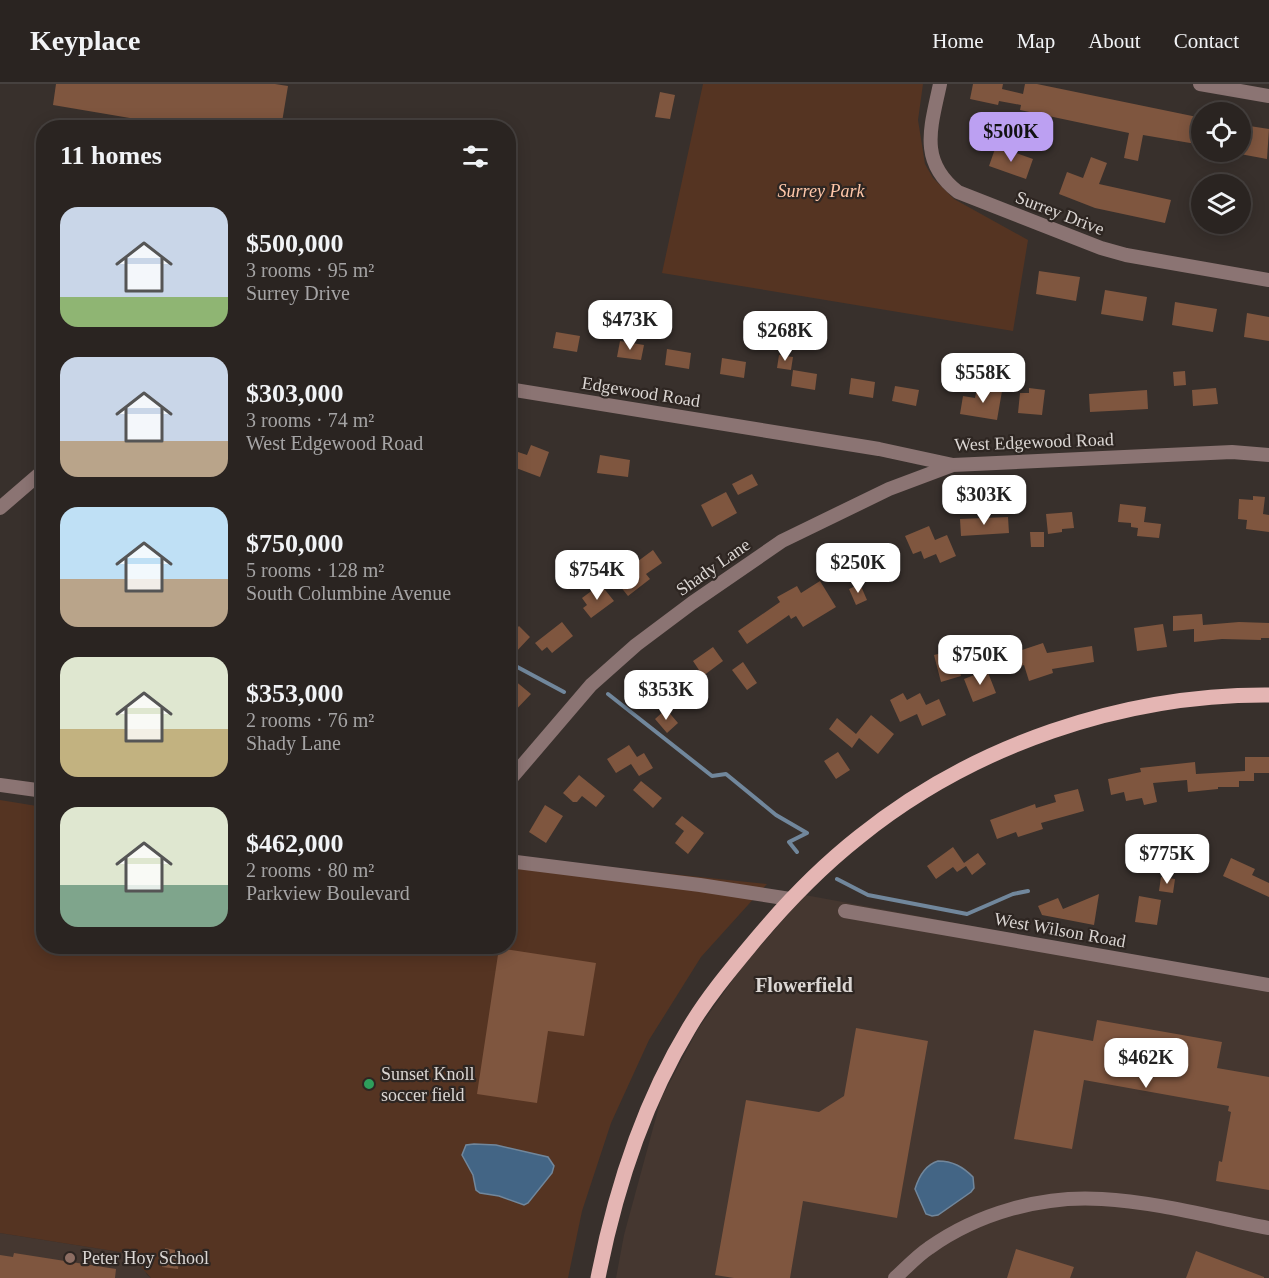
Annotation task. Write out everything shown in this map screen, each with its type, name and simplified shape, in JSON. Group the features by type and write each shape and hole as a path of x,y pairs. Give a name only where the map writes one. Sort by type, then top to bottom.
{"main road":[{"path":"598,1278 616,1201 632,1151 658,1084 689,1028 726,975 790,899 868,830 923,793 974,764 1003,751 1084,722 1139,708 1204,699 1269,695"}],"street":[{"name":"Surrey Drive","path":"940,84 930,132 931,153 946,183 958,192 1101,248 1126,255 1269,280"},
{"path":"1200,84 1269,96"},
{"name":"Edgewood Road","path":"516,390 767,431"},
{"name":"West Edgewood Road","path":"767,431 879,449 953,465 1232,452 1269,455"},
{"name":"Shady Lane","path":"516,773 591,685 636,645 692,603 782,541 889,489 953,465"},
{"path":"0,508 36,477"},
{"path":"0,785 36,790"},
{"path":"516,862 700,885 790,899"},
{"name":"West Wilson Road","path":"845,911 1269,985"},
{"path":"895,1278 929,1248 963,1229 999,1214 1045,1202 1102,1199 1132,1202 1269,1228"}],"shaded area":[{"path":"805,895 1269,981 1269,1278 616,1278 624,1235 661,1099 698,1029 742,967"},
{"name":"Peter Hoy School","path":"0,1233 139,1255 147,1275 151,1278 0,1278"}],"green space":[{"name":"Surrey Park","path":"703,84 923,84 918,120 925,164 933,178 954,199 1028,240 1013,331 662,273"},
{"path":"0,800 36,806 36,954 516,954 516,858 767,884 701,957 649,1040 611,1123 582,1211 568,1278 151,1278 142,1268 139,1255 0,1233"}],"water":[{"path":"466,1145 496,1145 548,1157 554,1166 552,1173 524,1205 499,1196 480,1193 476,1190 473,1175 462,1155"},
{"path":"938,1161 953,1163 965,1170 973,1177 974,1188 938,1215 932,1216 926,1214 915,1189 923,1172 929,1165"}],"building":[{"path":"56,84 275,84 288,86 282,120 142,120 53,105"},
{"path":"973,84 1003,84 1002,89 1023,94 1025,84 1037,84 1191,116 1191,143 1143,135 1138,161 1124,158 1129,133 1020,110 1021,105 999,101 998,105 970,99"},
{"path":"660,92 675,95 670,119 655,117"},
{"path":"1251,126 1269,129 1267,159 1251,156"},
{"path":"996,146 1033,159 1026,179 989,166"},
{"path":"1091,157 1107,163 1099,184 1171,200 1165,223 1095,208 1059,194 1067,172 1083,178"},
{"path":"1039,271 1080,277 1076,301 1036,294"},
{"path":"1105,290 1147,297 1143,321 1101,314"},
{"path":"1175,302 1217,309 1213,332 1172,325"},
{"path":"1247,313 1269,317 1269,341 1244,337"},
{"path":"556,332 580,336 577,352 553,348"},
{"path":"620,341 644,345 641,360 617,357"},
{"path":"667,349 691,353 689,369 665,365"},
{"path":"779,355 793,357 791,370 777,368"},
{"path":"722,358 746,362 744,378 720,374"},
{"path":"793,370 817,374 815,390 791,386"},
{"path":"1185,371 1186,385 1174,386 1173,372"},
{"path":"851,378 875,382 873,398 849,394"},
{"path":"895,386 919,390 916,406 892,401"},
{"path":"977,387 1002,391 997,420 960,414 963,396 975,398"},
{"path":"1029,388 1045,390 1042,415 1018,413 1020,393 1029,393"},
{"path":"1216,388 1218,404 1193,406 1192,390"},
{"path":"1147,390 1148,409 1090,412 1089,394"},
{"path":"531,445 549,452 540,477 516,468 516,451 527,455"},
{"path":"600,455 630,460 628,477 597,473"},
{"path":"752,474 758,485 738,495 732,484"},
{"path":"726,492 737,513 712,527 701,505"},
{"path":"1253,496 1265,497 1263,514 1269,515 1269,532 1246,529 1247,520 1238,519 1239,499 1253,500"},
{"path":"1120,504 1146,507 1144,522 1161,524 1159,538 1137,536 1138,528 1131,527 1131,523 1118,522"},
{"path":"1072,512 1074,528 1048,534 1046,514"},
{"path":"1008,517 1009,533 961,536 960,519"},
{"path":"929,526 935,540 947,535 956,556 940,563 936,554 924,559 921,551 913,554 905,536"},
{"path":"1030,532 1044,532 1044,547 1031,547"},
{"path":"653,550 662,563 646,574 650,579 628,596 620,586 624,582 618,576"},
{"path":"875,552 882,574 857,582 850,560"},
{"path":"820,581 836,607 803,627 796,616 791,619 789,615 747,644 738,631 780,602 777,597 797,586 801,593"},
{"path":"860,584 867,600 856,605 849,589"},
{"path":"598,586 602,586 614,601 591,618 583,608 587,605 582,598"},
{"path":"1202,614 1203,625 1239,622 1269,623 1269,638 1194,642 1194,629 1173,631 1173,616"},
{"path":"562,622 573,636 552,653 547,647 542,651 535,643"},
{"path":"1163,624 1167,647 1137,651 1134,628"},
{"path":"519,626 530,637 516,652 516,629"},
{"path":"1043,643 1047,653 1092,646 1094,662 1052,669 1053,673 1029,681 1024,665 1011,669 1007,655"},
{"path":"713,647 723,661 703,676 693,661"},
{"path":"954,650 961,676 941,682 934,655"},
{"path":"743,662 757,683 747,690 732,670"},
{"path":"987,670 996,693 973,702 964,679"},
{"path":"516,682 531,694 516,710"},
{"path":"677,682 687,693 671,706 662,694"},
{"path":"903,693 907,700 920,693 926,705 939,699 946,715 922,726 917,714 900,722 890,700"},
{"path":"666,709 678,723 667,733 655,719"},
{"path":"871,715 894,734 878,754 859,738 852,748 829,729 837,718 856,734"},
{"path":"629,745 637,757 644,753 653,768 639,776 631,764 616,773 607,759"},
{"path":"838,752 850,770 836,779 824,761"},
{"path":"1245,757 1269,757 1269,773 1254,773 1254,781 1239,781 1239,787 1218,787 1218,789 1188,792 1187,780 1153,783 1157,802 1144,805 1142,798 1126,801 1124,792 1111,795 1108,779 1141,772 1140,768 1195,762 1196,774 1245,771"},
{"path":"579,775 605,796 596,807 582,796 577,802 573,802 563,793"},
{"path":"641,781 662,798 653,808 633,790"},
{"path":"1078,789 1084,811 1041,823 1043,829 1018,837 1016,832 997,839 990,820 1035,804 1036,808 1056,802 1054,795"},
{"path":"545,805 563,816 546,843 529,832"},
{"path":"682,816 704,833 688,854 675,843 684,831 675,824"},
{"path":"953,847 964,863 978,853 986,864 972,875 966,866 957,872 953,867 936,879 927,866"},
{"path":"1231,858 1255,869 1252,875 1269,883 1269,897 1223,876"},
{"path":"1161,877 1175,879 1173,893 1159,891"},
{"path":"1099,894 1094,925 1042,915 1038,906 1058,898 1063,909"},
{"path":"1139,896 1161,900 1157,925 1135,922"},
{"path":"516,951 596,963 584,1036 548,1031 537,1103 477,1094 498,954 516,954"},
{"path":"1097,1020 1222,1042 1217,1068 1269,1077 1269,1190 1216,1181 1219,1161 1222,1162 1231,1112 1228,1111 1229,1106 1084,1080 1072,1149 1014,1139 1034,1030 1093,1041"},
{"path":"856,1028 928,1041 897,1218 803,1201 790,1278 734,1278 715,1275 746,1100 819,1112 844,1096"},
{"path":"165,1248 180,1251 178,1269 162,1267"},
{"path":"1016,1249 1074,1267 1070,1278 1007,1278"},
{"path":"1196,1251 1264,1277 1264,1278 1186,1278"},
{"path":"14,1253 116,1269 115,1278 0,1278 0,1255 13,1257"}],"waterway":[{"path":"516,666 564,692"},
{"path":"608,694 712,776 726,774 776,815 807,833 789,842 797,852"},
{"path":"837,879 868,895 967,914 1013,894 1028,891"}],"place":[{"name":"Sunset Knoll soccer field","path":"369,1084"},
{"name":"Peter Hoy School","path":"70,1258"}],"district":[{"name":"Flowerfield","path":"804,985"}]}
